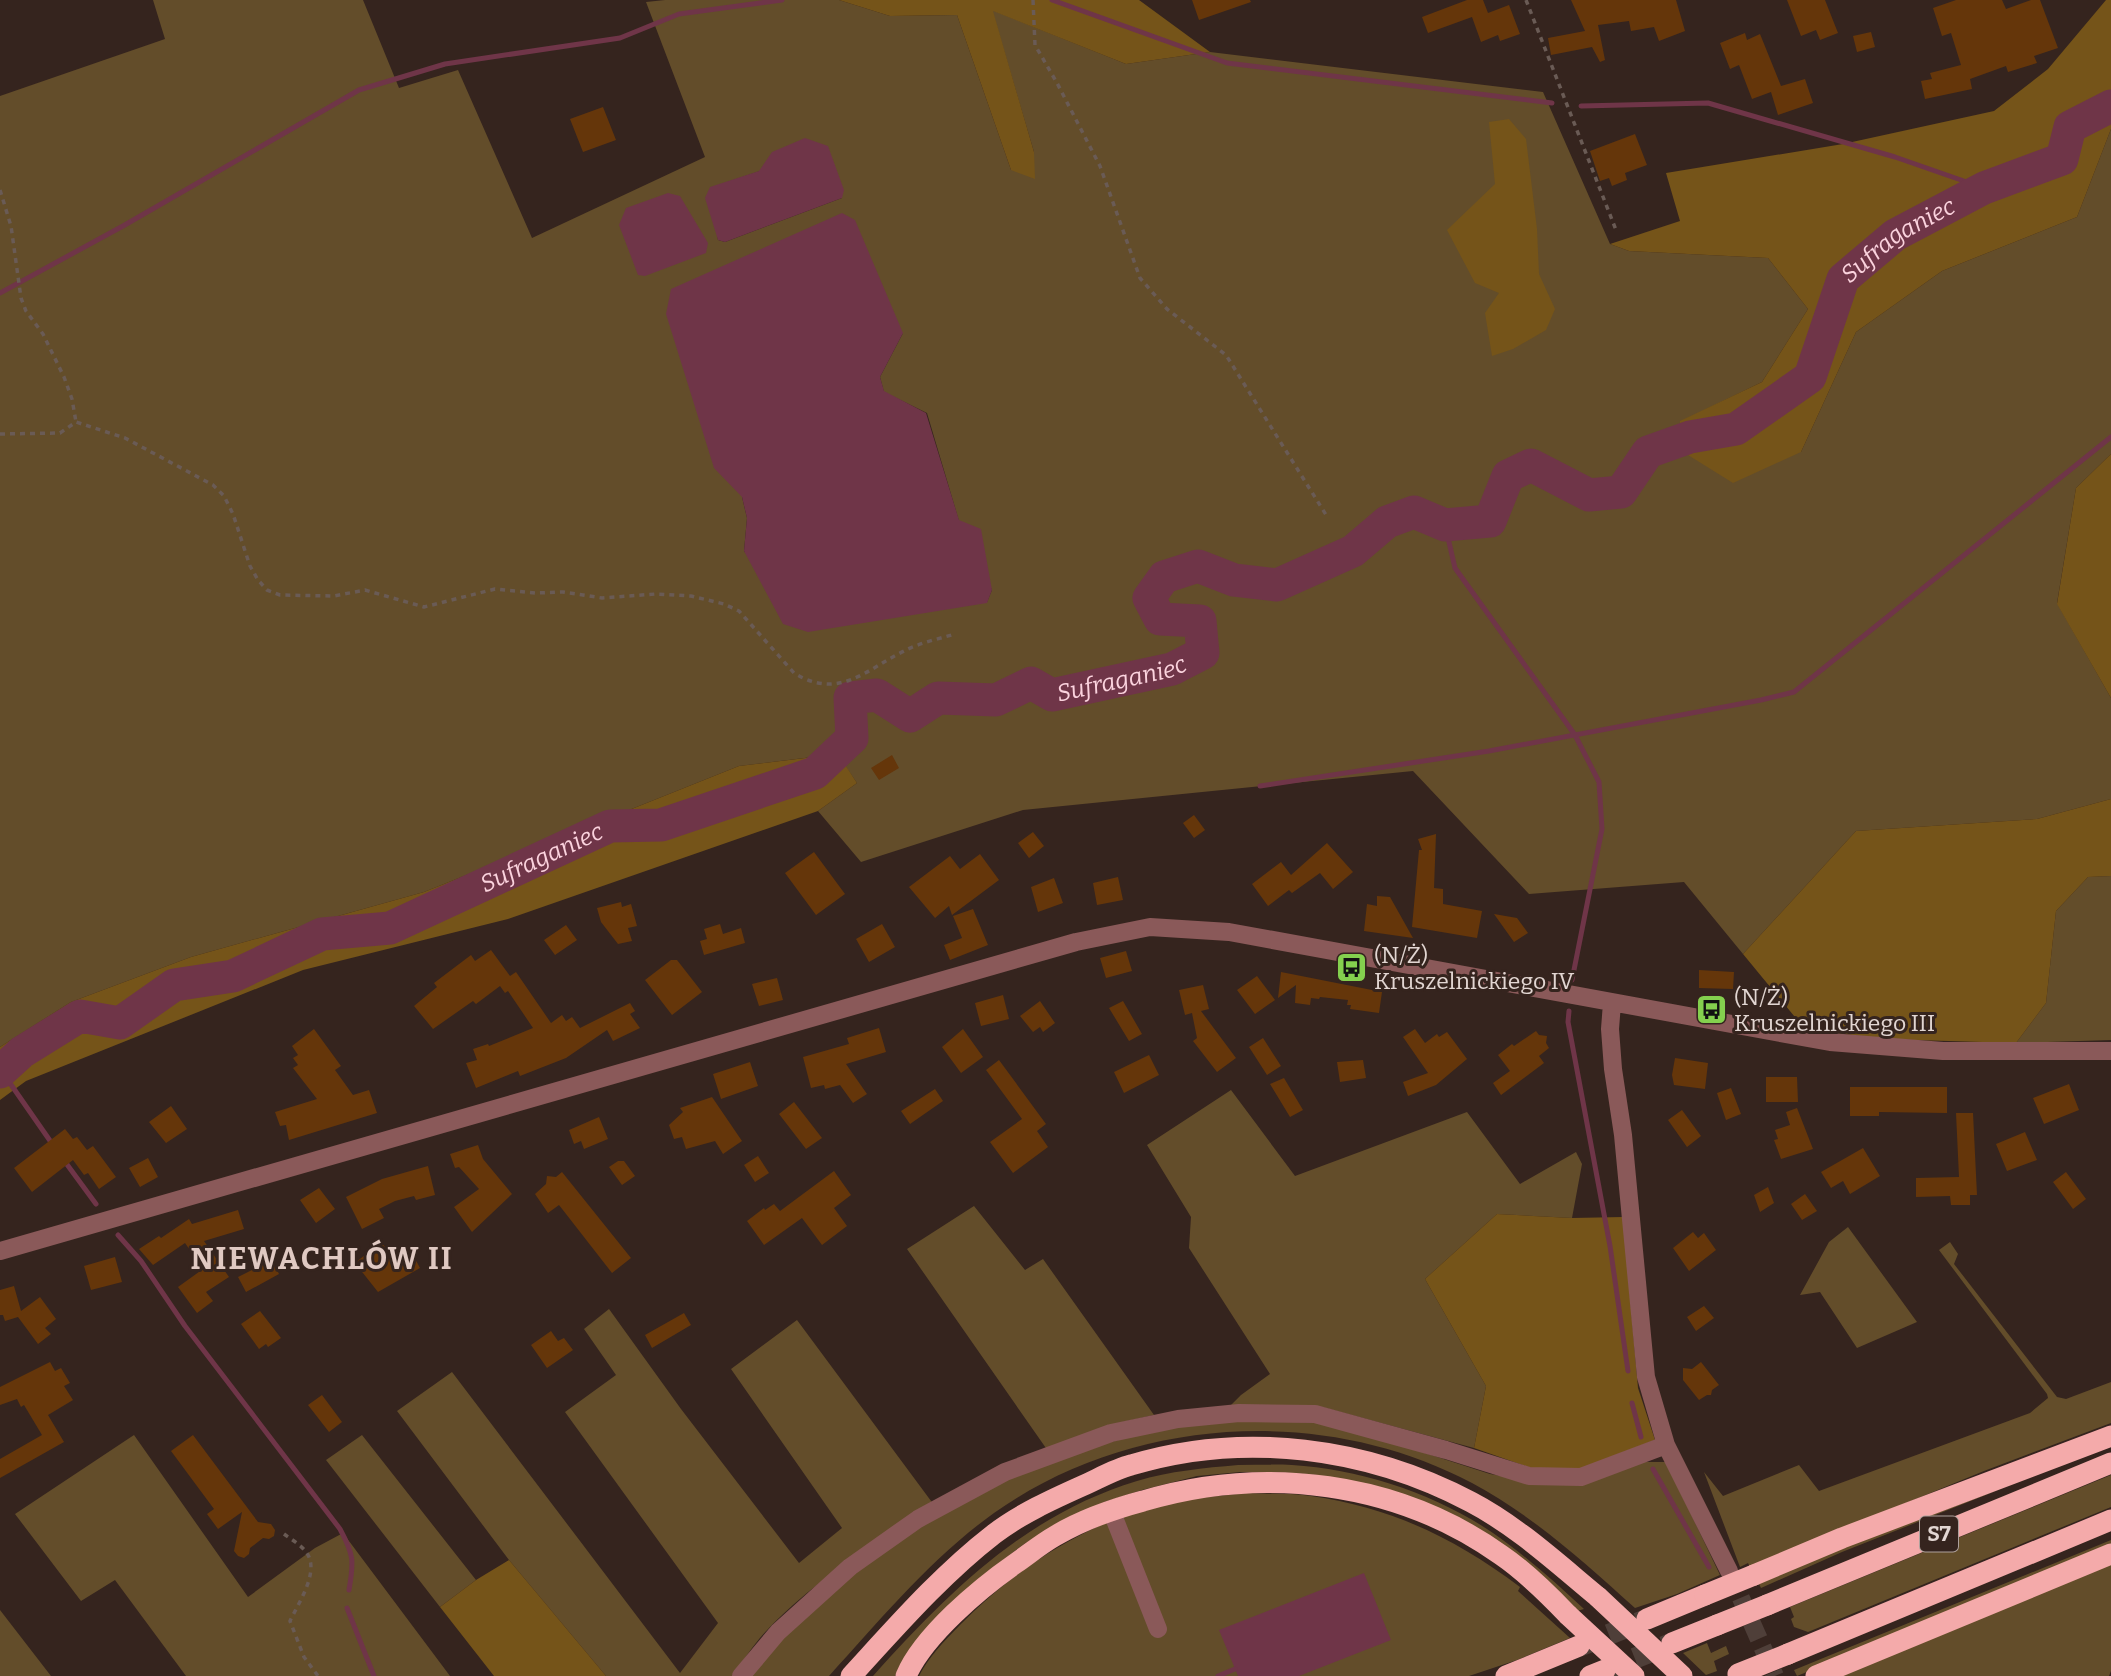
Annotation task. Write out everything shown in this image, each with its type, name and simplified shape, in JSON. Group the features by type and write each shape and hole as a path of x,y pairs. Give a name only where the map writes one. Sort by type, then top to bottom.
{"highway":[{"path":"1647,1619 1842,1538 2111,1436"},
{"path":"851,1676 958,1564 996,1533 1056,1497 1130,1465 1185,1453 1236,1448 1324,1451 1373,1463 1427,1481 1473,1503 1510,1527 1598,1597 1682,1676"},
{"name":"S7","path":"1672,1643 2111,1463"},
{"path":"906,1676 921,1652 962,1607 1006,1570 1056,1535 1111,1510 1204,1486 1261,1481 1314,1483 1368,1493 1463,1531 1527,1575 1633,1676"},
{"name":"S7","path":"1736,1675 2111,1520"},
{"path":"1816,1676 2111,1554"},
{"path":"1506,1676 1579,1646"}],"street":[{"path":"0,1251 1052,948 1128,930 1172,927 1228,932 1830,1042 1897,1049 1979,1052 2111,1051"},
{"path":"1612,1003 1611,1038 1623,1135 1644,1364 1666,1445 1729,1571"},
{"path":"741,1676 778,1632 850,1567 918,1518 1005,1472 1111,1433 1178,1419 1227,1414 1315,1415 1446,1450 1529,1476 1581,1477 1666,1445"},
{"path":"1111,1510 1158,1629"}],"path":[{"path":"1033,0 1035,45 1100,166 1140,278 1167,309 1226,355 1328,518"},
{"path":"1526,0 1616,230"},
{"path":"0,190 10,226 19,287 26,312 43,334 64,377 76,422"},
{"path":"0,434 60,433 76,422"},
{"path":"76,422 125,438 213,485 224,496 250,566 258,580 267,590 280,595 334,596 365,590 424,607 495,589 535,593 563,592 601,598 656,594 691,596 724,604 739,611 794,673 805,680 820,683 855,680 905,650 955,634"},
{"path":"284,1534 309,1557 310,1574 290,1621 304,1657 318,1676"}],"shaded area":[{"path":"153,0 363,0 399,88 458,70 532,238 705,157 646,2 839,0 890,16 957,15 1011,170 1034,152 992,10 1126,64 1210,52 1543,92 1610,244 1629,251 1768,258 1808,309 1762,382 1680,422 1801,452 1856,332 1942,271 2077,217 2111,129 2111,454 2076,488 2057,603 2111,698 2111,799 2037,819 1856,831 1743,954 1684,882 1529,894 1413,771 1023,810 861,862 818,811 857,783 837,754 739,766 424,892 191,957 71,1002 0,1047 0,96 165,39","holes":["760,171 842,198 725,242 718,240 710,188","903,333 880,377 884,392 927,413 959,521 992,590 987,602 808,631 744,551 747,518 742,497"]},
{"path":"839,0 1139,0 1210,52 1126,64 993,11 1034,152 1035,179 1011,170 957,15 890,16"},
{"path":"2106,0 2111,0 2111,129 2077,217 1942,271 1856,332 1801,452 1733,483 1680,450 1680,421 1762,382 1808,309 1768,258 1629,251 1610,244 1680,221 1666,173 1843,144 1994,111 2048,69"},
{"path":"1509,119 1526,139 1537,229 1539,274 1555,309 1546,330 1513,349 1492,356 1485,313 1499,293 1475,283 1447,230 1495,184 1489,122"},
{"path":"805,138 828,146 844,190 842,198 725,242 718,240 705,198 710,187 759,171 772,152"},
{"path":"668,193 680,196 708,243 706,253 645,276 638,275 619,225 626,208"},
{"path":"842,213 855,220 903,333 880,377 884,391 926,413 959,520 981,529 992,590 987,603 808,632 783,624 744,551 747,518 742,497 714,468 666,314 671,289"},
{"path":"2111,454 2111,698 2057,604 2076,488"},
{"path":"838,754 857,783 818,811 508,919 303,970 26,1081 0,1100 0,1047 71,1002 191,957 424,892 739,766"},
{"path":"2111,799 2111,876 2088,877 2056,911 2046,1003 2016,1043 1880,1039 1804,1028 1743,954 1856,831 2037,819"},
{"path":"2111,876 2111,1040 2016,1043 2046,1003 2056,911 2088,877"},
{"path":"1231,1090 1295,1176 1467,1112 1520,1184 1576,1152 1582,1164 1572,1218 1497,1214 1425,1279 1486,1386 1474,1448 1322,1407 1230,1406 1270,1374 1189,1248 1191,1217 1147,1145"},
{"path":"974,1206 1025,1270 1043,1259 1154,1415 1114,1424 1048,1451 907,1249"},
{"path":"1497,1214 1572,1218 1623,1217 1638,1388 1655,1440 1578,1470 1531,1468 1474,1448 1486,1386 1425,1279"},
{"path":"1848,1227 1917,1322 1857,1348 1820,1292 1800,1295 1829,1242"},
{"path":"1950,1242 1958,1254 1954,1264 2057,1397 2066,1399 2111,1382 2111,1423 1984,1471 1750,1567 1748,1563 1740,1567 1704,1472 1723,1496 1799,1465 1819,1491 2030,1413 2048,1398 1939,1250"},
{"path":"609,1309 681,1409 799,1563 842,1528 731,1369 797,1320 934,1505 848,1562 807,1593 764,1633 732,1676 606,1676 509,1560 397,1411 452,1372 680,1673 718,1623 565,1412 616,1375 584,1329"},
{"path":"1261,1420 1321,1423 1357,1431 1490,1474 1531,1481 1643,1462 1666,1462 1720,1575 1677,1594 1635,1608 1536,1524 1472,1483 1414,1458 1354,1441 1291,1432 1228,1432 1166,1440 1106,1456 1048,1481 994,1513 949,1549 907,1590 829,1676 748,1676 777,1638 853,1572 933,1518 1002,1481 1077,1451 1171,1426"},
{"path":"134,1435 248,1597 315,1548 343,1533 450,1676 186,1676 115,1580 81,1601 15,1514"},
{"path":"362,1435 476,1580 440,1607 326,1460"},
{"path":"1238,1465 1318,1467 1370,1478 1422,1495 1493,1533 1584,1609 1577,1611 1525,1565 1318,1475 1240,1472 1197,1476 1104,1502 1024,1544 978,1579 900,1665 895,1676 873,1676 960,1586 1024,1535 1059,1514 1137,1481 1187,1470"},
{"path":"2111,1475 2111,1507 1808,1632 1794,1627 1790,1607"},
{"path":"2001,1489 1842,1552 1761,1588 1758,1582 1842,1548"},
{"path":"1246,1493 1303,1495 1341,1501 1396,1517 1422,1528 1471,1554 1520,1587 1518,1591 1570,1638 1469,1676 919,1676 937,1650 980,1605 1025,1568 1075,1538 1128,1514 1167,1502"},
{"path":"2111,1540 2111,1548 1797,1676 1794,1670"},
{"path":"509,1560 606,1676 494,1676 440,1607"},
{"path":"2111,1564 2109,1676 1841,1676"},
{"path":"1364,1573 1391,1640 1299,1676 1238,1676 1219,1630"},
{"path":"0,1610 51,1676 0,1676"},
{"path":"1707,1643 1711,1653 1726,1646 1729,1654 1714,1661 1717,1671 1706,1675 1683,1653"}],"building":[{"path":"1192,0 1250,0 1251,2 1199,20"},
{"path":"1467,0 1483,0 1488,13 1509,5 1520,34 1500,41 1498,35 1481,42 1472,17 1428,33 1422,17"},
{"path":"1571,0 1676,0 1685,31 1659,41 1654,27 1631,31 1629,21 1598,25 1605,60 1600,62 1592,47 1551,55 1548,38 1585,31"},
{"path":"1787,0 1825,0 1838,33 1820,40 1816,30 1801,36"},
{"path":"1956,0 2002,0 2006,9 2031,0 2040,0 2058,48 2034,56 2037,63 2008,72 2006,66 1970,79 1972,89 1925,99 1921,81 1932,79 1930,73 1961,65 1951,33 1942,36 1933,8"},
{"path":"1871,32 1875,47 1857,52 1853,36"},
{"path":"1745,33 1747,40 1760,34 1781,86 1805,79 1813,103 1778,115 1771,92 1752,99 1739,65 1730,69 1720,43"},
{"path":"603,107 616,140 583,152 570,119"},
{"path":"1635,134 1647,165 1625,173 1627,180 1612,186 1609,178 1600,181 1590,151"},
{"path":"892,755 899,768 879,780 871,768"},
{"path":"1194,815 1205,830 1194,838 1183,823"},
{"path":"1033,832 1044,846 1029,858 1018,843"},
{"path":"1436,834 1434,888 1443,889 1443,904 1482,911 1477,938 1412,927 1419,850 1422,850 1418,839"},
{"path":"1327,843 1353,872 1333,889 1320,873 1292,893 1289,890 1268,906 1252,884 1281,862 1291,875"},
{"path":"814,852 845,894 816,915 785,873"},
{"path":"980,854 999,880 952,915 949,906 935,918 909,887 950,856 960,869"},
{"path":"1118,877 1123,900 1097,905 1093,883"},
{"path":"1054,878 1063,903 1038,912 1031,887"},
{"path":"1377,896 1390,897 1413,938 1364,931 1367,904 1377,906"},
{"path":"621,902 622,907 631,904 637,926 628,928 632,941 618,944 601,922 597,908"},
{"path":"973,909 988,945 950,960 944,945 962,938 953,916"},
{"path":"1494,914 1517,918 1528,933 1514,942"},
{"path":"720,924 723,934 741,928 745,943 704,955 700,941 707,939 704,929"},
{"path":"882,924 895,947 869,962 856,939"},
{"path":"566,925 577,940 555,955 544,940"},
{"path":"491,950 510,976 516,972 551,1023 562,1015 566,1021 572,1017 580,1028 630,1003 635,1011 630,1014 640,1028 613,1041 607,1030 566,1058 520,1076 518,1071 476,1088 466,1063 477,1060 473,1049 488,1044 489,1046 533,1028 508,991 505,993 500,986 476,1004 473,1001 433,1029 414,1006 437,987 434,983 471,955 475,961"},
{"path":"1126,951 1132,971 1106,978 1100,958"},
{"path":"671,960 677,960 702,992 672,1015 645,980"},
{"path":"1699,970 1734,972 1733,989 1699,988"},
{"path":"1281,972 1382,992 1379,1013 1350,1009 1348,1000 1320,997 1311,998 1310,1005 1295,1003 1296,985 1278,998"},
{"path":"1257,976 1275,1000 1255,1014 1237,990"},
{"path":"777,978 783,1000 759,1006 752,984"},
{"path":"1203,985 1209,1009 1201,1011 1236,1058 1217,1072 1193,1041 1197,1038 1192,1013 1185,1015 1179,990"},
{"path":"1003,995 1009,1019 981,1026 975,1003"},
{"path":"1040,1001 1055,1023 1043,1032 1040,1027 1033,1032 1020,1016"},
{"path":"1123,1001 1142,1034 1129,1041 1109,1008"},
{"path":"879,1028 886,1052 846,1064 867,1094 853,1103 840,1085 825,1089 824,1085 811,1088 803,1057 849,1044 847,1038"},
{"path":"314,1029 341,1066 335,1070 353,1095 369,1090 377,1113 289,1140 286,1125 280,1126 275,1112 317,1099 293,1068 298,1065 293,1058 298,1055 292,1046"},
{"path":"963,1029 983,1057 961,1073 942,1047"},
{"path":"1415,1029 1425,1043 1437,1034 1439,1037 1447,1032 1467,1059 1436,1085 1408,1096 1403,1082 1428,1073 1403,1037"},
{"path":"1536,1031 1539,1035 1547,1036 1546,1043 1549,1048 1539,1056 1544,1063 1501,1095 1493,1083 1510,1071 1498,1055"},
{"path":"1263,1038 1281,1066 1267,1075 1249,1047"},
{"path":"1149,1055 1159,1075 1124,1093 1114,1072"},
{"path":"1675,1058 1708,1063 1705,1089 1674,1085 1672,1075"},
{"path":"999,1060 1046,1124 1037,1131 1048,1147 1013,1173 990,1142 1022,1119 986,1070"},
{"path":"1363,1060 1366,1078 1340,1082 1337,1062"},
{"path":"750,1062 758,1086 721,1099 713,1074"},
{"path":"1766,1077 1797,1077 1798,1102 1766,1102"},
{"path":"1284,1078 1303,1110 1290,1117 1270,1084"},
{"path":"2069,1084 2079,1110 2044,1124 2033,1098"},
{"path":"1850,1087 1947,1087 1947,1113 1879,1112 1879,1116 1850,1116"},
{"path":"1731,1088 1741,1114 1726,1120 1717,1093"},
{"path":"935,1089 943,1101 910,1124 901,1111"},
{"path":"712,1097 742,1141 723,1154 715,1141 686,1149 682,1137 674,1139 669,1125 683,1112 680,1108"},
{"path":"794,1102 822,1138 806,1149 779,1114"},
{"path":"171,1106 187,1129 166,1143 149,1122"},
{"path":"1797,1108 1813,1149 1781,1159 1774,1140 1778,1139 1775,1130 1790,1125 1786,1112"},
{"path":"1682,1110 1701,1136 1687,1147 1668,1120"},
{"path":"1956,1113 1973,1113 1977,1195 1970,1195 1970,1205 1951,1205 1950,1196 1916,1197 1916,1178 1959,1177"},
{"path":"599,1117 608,1139 584,1149 581,1141 574,1144 569,1130"},
{"path":"65,1129 73,1139 77,1137 87,1150 93,1146 116,1177 99,1189 88,1173 84,1175 73,1160 32,1192 14,1168"},
{"path":"2025,1132 2037,1160 2007,1171 1996,1144"},
{"path":"478,1145 483,1159 512,1194 472,1232 454,1207 479,1189 459,1167 455,1168 450,1154"},
{"path":"1863,1148 1880,1176 1850,1194 1843,1181 1831,1188 1821,1172"},
{"path":"758,1156 769,1173 755,1182 744,1165"},
{"path":"148,1158 158,1177 140,1187 129,1168"},
{"path":"618,1161 624,1161 635,1176 622,1185 609,1167"},
{"path":"428,1166 435,1195 416,1200 414,1196 395,1201 379,1209 384,1218 362,1229 346,1197 382,1179"},
{"path":"834,1171 851,1195 834,1208 847,1226 822,1245 802,1218 764,1245 747,1221 774,1204 780,1211"},
{"path":"562,1172 631,1258 612,1273 559,1205 548,1213 535,1194 546,1184 547,1176 556,1177"},
{"path":"2066,1172 2086,1199 2073,1209 2053,1182"},
{"path":"1768,1187 1774,1203 1760,1212 1754,1195"},
{"path":"319,1188 335,1209 316,1223 300,1200"},
{"path":"1805,1194 1817,1211 1802,1220 1791,1204"},
{"path":"238,1210 244,1229 204,1241 229,1277 206,1292 213,1301 197,1313 178,1287 203,1269 185,1243 153,1265 139,1249 189,1219 192,1224"},
{"path":"1693,1232 1698,1238 1704,1233 1716,1250 1689,1271 1673,1248"},
{"path":"381,1242 397,1262 412,1253 420,1268 378,1292 355,1263"},
{"path":"115,1257 122,1282 91,1290 84,1266"},
{"path":"272,1260 279,1274 246,1292 238,1277"},
{"path":"14,1286 21,1311 40,1297 56,1319 45,1328 51,1334 38,1344 18,1317 5,1321 3,1315 0,1315 0,1290"},
{"path":"1704,1306 1714,1318 1696,1331 1687,1317"},
{"path":"260,1311 281,1338 268,1347 266,1344 259,1349 241,1324"},
{"path":"684,1313 691,1325 652,1348 645,1335"},
{"path":"551,1331 558,1341 564,1338 573,1350 547,1368 531,1345"},
{"path":"50,1362 55,1371 61,1368 70,1383 64,1386 73,1400 48,1415 64,1442 0,1478 0,1459 42,1435 24,1405 21,1407 17,1399 0,1405 0,1387"},
{"path":"1701,1362 1719,1385 1712,1390 1711,1395 1699,1400 1683,1380 1683,1368 1692,1369"},
{"path":"322,1395 342,1422 329,1432 308,1405"},
{"path":"193,1435 258,1522 271,1524 275,1530 274,1536 263,1538 250,1548 249,1554 244,1558 234,1551 242,1512 218,1529 207,1514 214,1509 171,1451"}],"waterway":[{"path":"0,293 123,226 359,90 445,64 620,38 679,14 782,0"},
{"path":"1052,0 1227,63 1552,103"},
{"path":"1581,106 1708,103 1895,157 1984,188"},
{"name":"Sufraganiec","path":"0,1072 22,1052 80,1016 120,1023 174,985 233,976 322,934 390,928 610,826 661,825 815,773 852,738 850,698 877,695 910,716 938,698 996,700 1031,683 1052,695 1172,669 1203,653 1200,621 1160,619 1149,598 1164,577 1198,566 1234,580 1277,585 1353,551 1387,522 1414,512 1445,525 1490,521 1508,476 1531,465 1589,495 1621,492 1648,452 1690,437 1736,429 1810,377 1843,279 1895,235 1984,188 2062,159 2070,127 2111,106"},
{"path":"1260,786 1489,751 1794,692 2111,437"},
{"path":"1445,525 1455,568 1575,735 1599,782 1602,829 1572,980"},
{"path":"1569,1011 1568,1022 1610,1246 1628,1371"},
{"path":"5,1076 53,1145"},
{"path":"63,1159 96,1204"},
{"path":"118,1235 141,1261 185,1326 340,1529 352,1558 349,1590"},
{"path":"1632,1403 1641,1437"},
{"path":"1653,1469 1709,1567"},
{"path":"347,1608 374,1676"},
{"path":"1218,1676 1235,1669"}],"tunnel":[{"path":"1730,1573 1775,1676"},
{"path":"1580,1646 1645,1620"},
{"path":"1606,1670 1670,1644"}],"place":[{"name":"(N/Ż) Kruszelnickiego IV","path":"1351,968"},
{"name":"(N/Ż) Kruszelnickiego III","path":"1711,1010"}],"district":[{"name":"NIEWACHLÓW II","path":"322,1259"}]}
